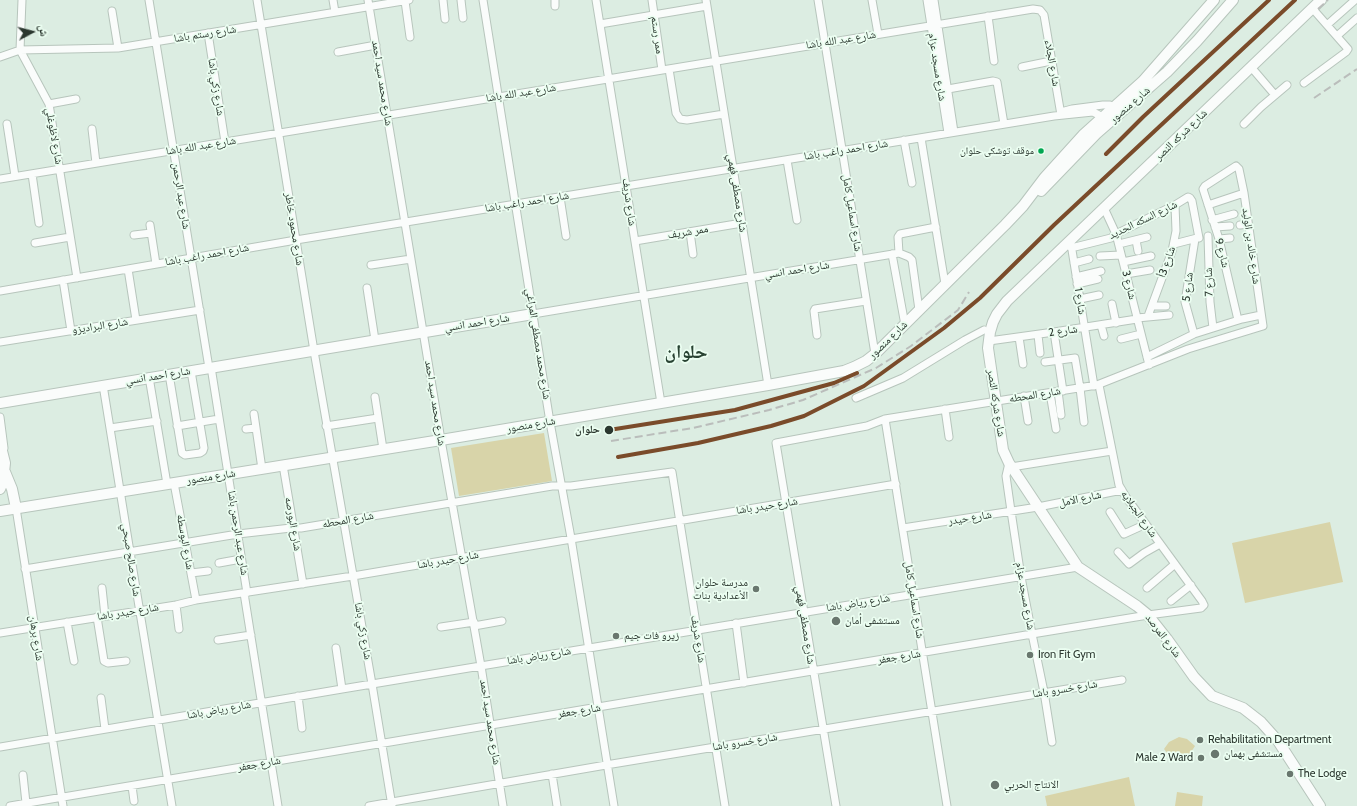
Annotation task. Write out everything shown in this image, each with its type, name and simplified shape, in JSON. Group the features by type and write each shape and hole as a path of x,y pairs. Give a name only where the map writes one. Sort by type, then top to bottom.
{"street":[{"path":"20,50 22,0"},
{"name":"شارع عبد الرحمن","path":"149,0 228,474"},
{"name":"شارع محمود خاطر","path":"256,0 332,457"},
{"path":"333,0 335,12"},
{"path":"442,0 445,19"},
{"path":"461,0 463,18"},
{"name":"شارع محمد مصطفى المراغي","path":"483,0 550,422 571,538 606,765 614,806"},
{"name":"شارع شريف","path":"596,0 610,78 661,403"},
{"name":"ممر رستم","path":"652,0 676,113 680,119 687,120 724,114"},
{"name":"شارع اسماعيل كامل","path":"818,0 875,354"},
{"path":"872,0 878,34"},
{"name":"شارع مسجد عزام","path":"927,0 948,89 951,133"},
{"name":"شارع مسجد عزام","path":"934,0 934,25 951,133"},
{"path":"1214,0 1224,10"},
{"name":"شارع منصور","path":"1117,110 1214,0"},
{"name":"شارع منصور","path":"0,511 441,440 768,385 844,371 860,365 875,354 905,325 1022,206 1045,177 1083,135 1167,72 1233,0"},
{"name":"شارع شركه النصر","path":"992,402 982,349 984,330 990,313 1001,298 1312,4 1321,0"},
{"path":"1327,25 1355,0"},
{"path":"407,1 410,37"},
{"name":"شارع رستم باشا","path":"0,57 20,50 118,48 335,12 369,3 407,1"},
{"name":"شارع محمد سيد احمد","path":"369,3 441,440 474,624 503,806"},
{"path":"600,24 654,15 706,3"},
{"name":"شارع مصطفى فهمي","path":"706,3 768,385"},
{"path":"1304,83 1347,52 1347,48 1327,25 1312,4"},
{"name":"شارع شركه النصر","path":"1003,450 996,439 988,341 993,322 1002,307 1071,244 1104,208 1251,67 1312,4"},
{"name":"شارع عبد الله باشا","path":"0,179 988,16 1033,9 1042,11"},
{"path":"112,11 118,48"},
{"name":"شارع الجلاء","path":"1042,11 1059,114"},
{"path":"988,16 994,61"},
{"path":"1337,36 1357,18"},
{"name":"شارع زكي باشا","path":"208,33 225,142"},
{"path":"338,52 376,45"},
{"name":"شارع لاظوغلي","path":"20,50 49,104 77,278"},
{"path":"1022,67 1051,61"},
{"path":"1251,67 1276,95"},
{"path":"948,89 993,81 997,82 1004,124"},
{"path":"1244,124 1287,85"},
{"path":"49,104 76,99"},
{"name":"شارع احمد راغب باشا","path":"1059,114 1072,109 1102,105 1110,105 1117,110"},
{"name":"شارع احمد راغب باشا","path":"0,291 296,240 1059,114 1093,112 1105,120"},
{"path":"7,124 15,176"},
{"path":"92,130 96,163"},
{"path":"921,138 945,284"},
{"path":"904,140 912,183"},
{"path":"787,160 797,220"},
{"name":"شارع 9","path":"1238,166 1234,167 1205,186 1204,191 1218,237 1238,320"},
{"name":"شارع خالد بن الوليد","path":"1238,166 1244,193 1263,326"},
{"path":"32,174 39,223"},
{"path":"1208,205 1244,193"},
{"path":"560,197 566,236"},
{"name":"شارع السكه الحديد","path":"1071,244 1111,238 1186,198 1190,198"},
{"name":"شارع 5","path":"1190,198 1192,201 1197,238 1185,302 1194,334"},
{"name":"شارع 3أ","path":"1148,316 1174,244 1176,231 1175,205"},
{"name":"شارع 3","path":"1104,208 1119,244 1149,365"},
{"path":"1212,220 1234,214"},
{"name":"ممر شريف","path":"635,241 742,223"},
{"path":"1240,225 1248,224"},
{"path":"1215,227 1230,226"},
{"path":"905,325 895,253 898,236 900,234 936,227"},
{"path":"134,235 151,229 156,264"},
{"path":"690,232 693,254"},
{"path":"1174,244 1208,236 1230,238"},
{"name":"شارع 7","path":"1208,236 1210,302 1213,328"},
{"path":"35,243 70,237"},
{"path":"1119,244 1147,237"},
{"path":"1136,240 1138,251"},
{"name":"شارع 1","path":"1071,244 1084,328 1096,385"},
{"path":"895,253 909,257 912,260 919,310"},
{"name":"شارع احمد انسي","path":"0,402 314,351 895,253"},
{"path":"1100,256 1122,258 1151,256"},
{"path":"371,265 411,258"},
{"path":"1074,263 1089,259"},
{"path":"128,269 136,320"},
{"path":"1126,274 1150,270"},
{"path":"1076,280 1101,271"},
{"path":"1076,280 1098,279"},
{"path":"63,280 71,331"},
{"path":"367,288 375,340"},
{"path":"1080,299 1099,295"},
{"path":"817,335 815,309 866,301"},
{"path":"1112,304 1116,323"},
{"path":"1152,306 1166,306"},
{"name":"شارع البراديزو","path":"0,342 200,310"},
{"name":"شارع 2","path":"988,341 1084,328 1148,316 1169,315"},
{"path":"1147,357 1194,334 1238,320 1261,316"},
{"path":"1101,325 1104,336"},
{"name":"شارع المحطه","path":"776,443 867,426 885,419 1096,385 1188,349 1263,326"},
{"path":"856,398 903,378 984,330"},
{"path":"1054,332 1058,360 1061,414"},
{"path":"1038,334 1040,353"},
{"path":"1121,339 1141,334"},
{"path":"1019,337 1023,364"},
{"path":"1045,362 1075,358 1084,422"},
{"path":"169,374 177,426 183,454 185,456 200,453 204,450 191,371"},
{"name":"شارع البوسطه","path":"149,378 170,484 185,543 196,600"},
{"name":"شارع صالح صبحي","path":"103,385 172,806"},
{"name":"شارع الجبلايه","path":"1096,385 1117,478 1122,490 1204,605"},
{"path":"1050,393 1056,429"},
{"path":"1024,396 1028,421"},
{"path":"375,397 383,449"},
{"path":"945,409 949,437"},
{"path":"254,414 262,469"},
{"path":"0,418 5,472 0,489"},
{"path":"326,426 378,418"},
{"path":"177,426 219,419"},
{"name":"شارع اسماعيل كامل","path":"885,419 947,806"},
{"path":"110,428 157,421"},
{"path":"246,429 256,428"},
{"path":"0,443 4,456"},
{"name":"شارع مصطفى فهمي","path":"776,443 836,806"},
{"name":"شارع مسجد عزام","path":"1003,450 1010,465 1006,476 1011,511 1052,742"},
{"path":"1010,465 1112,451"},
{"name":"شارع زكي باشا","path":"332,457 372,684 391,804"},
{"name":"شارع البورصه","path":"283,465 303,584"},
{"name":"شارع المرصد","path":"1010,465 1078,567 1137,606 1148,615 1202,687 1212,696 1236,705 1248,712 1270,732 1296,768 1320,806"},
{"name":"شارع برهان","path":"5,472 12,489 16,508 63,806"},
{"name":"شارع شريف","path":"672,472 725,806"},
{"name":"شارع المحطه","path":"25,569 238,534 301,528 552,486 571,486 672,472"},
{"name":"شارع عبد الرحمن باشا","path":"228,474 238,534 261,702 278,806"},
{"name":"شارع حيدر باشا","path":"0,633 176,605 196,600 353,576 896,484"},
{"name":"شارع الامل","path":"1038,507 1122,490"},
{"name":"شارع حيدر","path":"903,528 1038,507"},
{"path":"1110,512 1124,534 1146,524"},
{"path":"1118,552 1129,564 1160,544"},
{"path":"219,563 241,559"},
{"path":"1147,588 1175,564"},
{"name":"شارع رياض باشا","path":"0,747 261,702 1078,567"},
{"path":"191,573 208,571"},
{"path":"1171,601 1191,585"},
{"path":"102,588 106,616"},
{"path":"176,605 179,629"},
{"name":"شارع جعفر","path":"10,806 1032,634 1201,608 1204,605"},
{"path":"97,617 104,662 126,661"},
{"path":"441,627 502,621"},
{"path":"67,622 74,661"},
{"path":"736,623 744,683"},
{"path":"218,640 251,635"},
{"path":"336,648 342,689"},
{"name":"شارع خسرو باشا","path":"369,806 391,804 552,774 1122,680"},
{"path":"298,696 302,728"},
{"path":"100,698 106,729"},
{"path":"552,774 557,806"},
{"path":"23,775 26,803"},
{"path":"132,786 134,801"}],"shaded area":[{"path":"544,433 552,481 459,496 451,448"},
{"path":"1330,522 1343,582 1245,603 1232,543"},
{"path":"1179,737 1187,739 1195,746 1189,755 1185,757 1180,753 1174,762 1164,749 1169,742"},
{"path":"1129,777 1135,806 1047,806 1045,796"},
{"path":"1177,792 1203,796 1202,806 1175,806"}],"railway":[{"path":"1318,9 1328,0"},
{"path":"1314,98 1357,69"},
{"path":"611,441 693,428 769,410 803,400 876,368 911,346 958,310 969,292"}],"transit line":[{"path":"1106,154 1143,117 1269,0"},
{"path":"618,457 698,443 771,426 804,416 864,386 944,328 980,298 1054,225 1295,0"},
{"path":"609,430 735,410 834,383 857,373"}],"place":[{"name":"موقف توشكى حلوان","path":"1041,151"},
{"name":"حلوان","path":"609,430"},
{"name":"مدرسة حلوان الأعدادية بنات","path":"756,589"},
{"name":"مستشفى أمان","path":"836,621"},
{"name":"زيرو فات جيم","path":"616,636"},
{"name":"Iron Fit Gym","path":"1030,655"},
{"name":"Rehabilitation Department","path":"1200,740"},
{"name":"مستشفى بهمان","path":"1215,754"},
{"name":"Male 2 Ward","path":"1201,758"},
{"name":"The Lodge","path":"1290,774"},
{"name":"الانتاج الحربي","path":"995,785"}],"district":[{"name":"حلوان","path":"686,352"}]}
